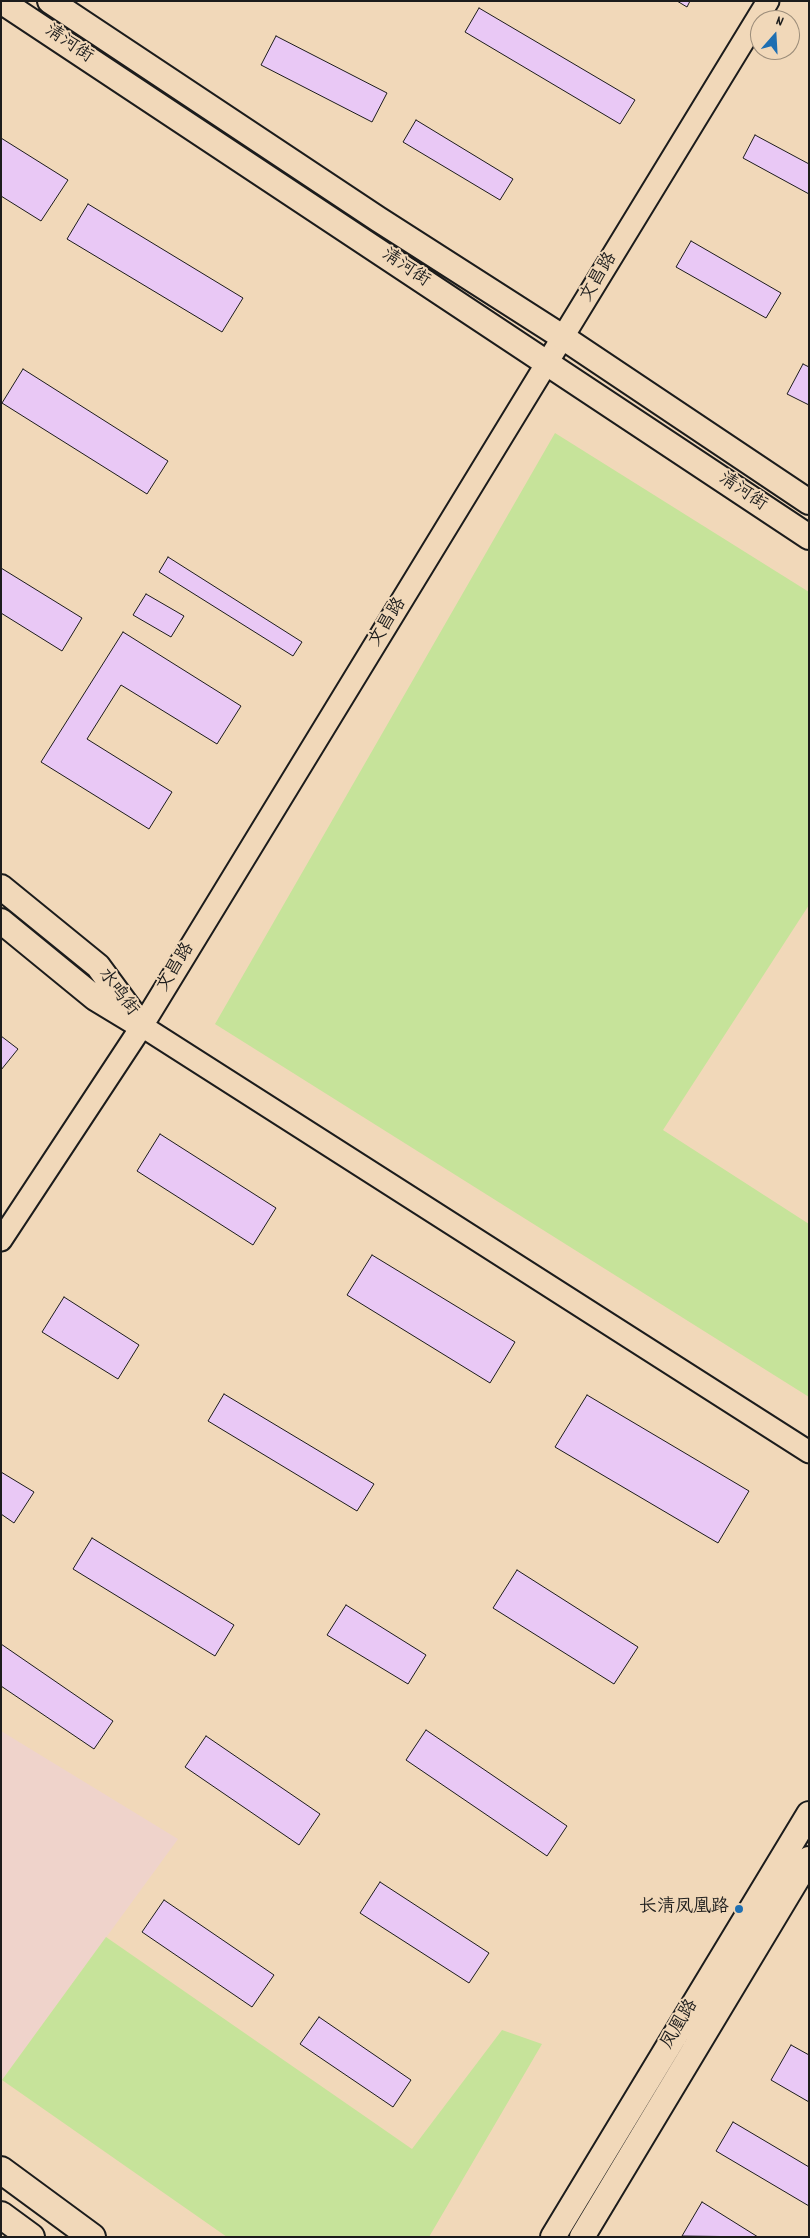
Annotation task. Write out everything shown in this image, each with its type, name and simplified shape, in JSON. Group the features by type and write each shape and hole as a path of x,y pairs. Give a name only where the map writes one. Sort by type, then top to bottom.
{"main road":[{"name":"清河街","path":"1,1 809,537"},
{"name":"清河街","path":"50,1 378,219 564,338 809,502"},
{"name":"水鸣街","path":"1,887 98,966 142,1026"},
{"name":"水鸣街","path":"1,921 95,998 142,1026"},
{"name":"凤凰路","path":"553,2237 809,1814"},
{"name":"凤凰路","path":"582,2237 809,1859"},
{"path":"1,2170 92,2237"},
{"path":"1,2215 31,2237"}],"street":[{"name":"文昌路","path":"1,1240 142,1026 564,338 768,1"},
{"path":"142,1026 809,1452"}],"shaded area":[{"path":"1,1731 178,1839 2,2080 1,2080"}],"green space":[{"path":"555,433 809,592 809,905 663,1130 809,1224 809,1397 215,1024"},
{"path":"106,1937 412,2149 502,2030 542,2044 429,2237 227,2237 2,2080"}],"building":[{"path":"677,1 690,1 687,7"},
{"path":"479,8 635,100 620,124 465,32"},
{"path":"276,36 387,93 372,122 261,65"},
{"path":"416,120 513,179 500,200 403,142"},
{"path":"755,135 809,164 809,194 743,158"},
{"path":"1,138 68,180 41,221 1,196"},
{"path":"88,204 243,298 222,332 67,239"},
{"path":"691,241 781,293 766,318 676,267"},
{"path":"803,364 809,367 809,405 787,394"},
{"path":"23,369 168,461 147,494 2,403"},
{"path":"168,557 302,642 293,656 159,572"},
{"path":"1,568 82,618 62,651 1,613"},
{"path":"146,594 184,616 171,637 133,615"},
{"path":"123,632 241,706 217,744 121,685 87,739 172,792 149,829 41,762"},
{"path":"1,1036 18,1049 1,1070"},
{"path":"160,1134 276,1208 253,1245 137,1171"},
{"path":"372,1255 515,1342 490,1383 347,1295"},
{"path":"64,1297 139,1345 118,1379 42,1332"},
{"path":"224,1394 374,1484 357,1511 208,1421"},
{"path":"587,1395 749,1491 718,1543 555,1447"},
{"path":"1,1472 34,1492 14,1523 1,1514"},
{"path":"92,1538 234,1625 215,1656 73,1569"},
{"path":"517,1570 638,1647 614,1684 493,1608"},
{"path":"346,1605 426,1655 408,1684 327,1635"},
{"path":"1,1644 113,1721 94,1749 1,1686"},
{"path":"426,1730 567,1826 547,1856 406,1760"},
{"path":"206,1736 320,1814 299,1845 185,1767"},
{"path":"380,1882 489,1953 469,1983 360,1913"},
{"path":"164,1900 274,1975 252,2007 142,1932"},
{"path":"319,2017 411,2080 393,2107 300,2044"},
{"path":"791,2045 809,2055 809,2102 771,2080"},
{"path":"733,2122 809,2167 809,2206 716,2151"},
{"path":"702,2202 758,2237 682,2236"}],"place":[{"name":"长清凤凰路","path":"739,1909"}]}
